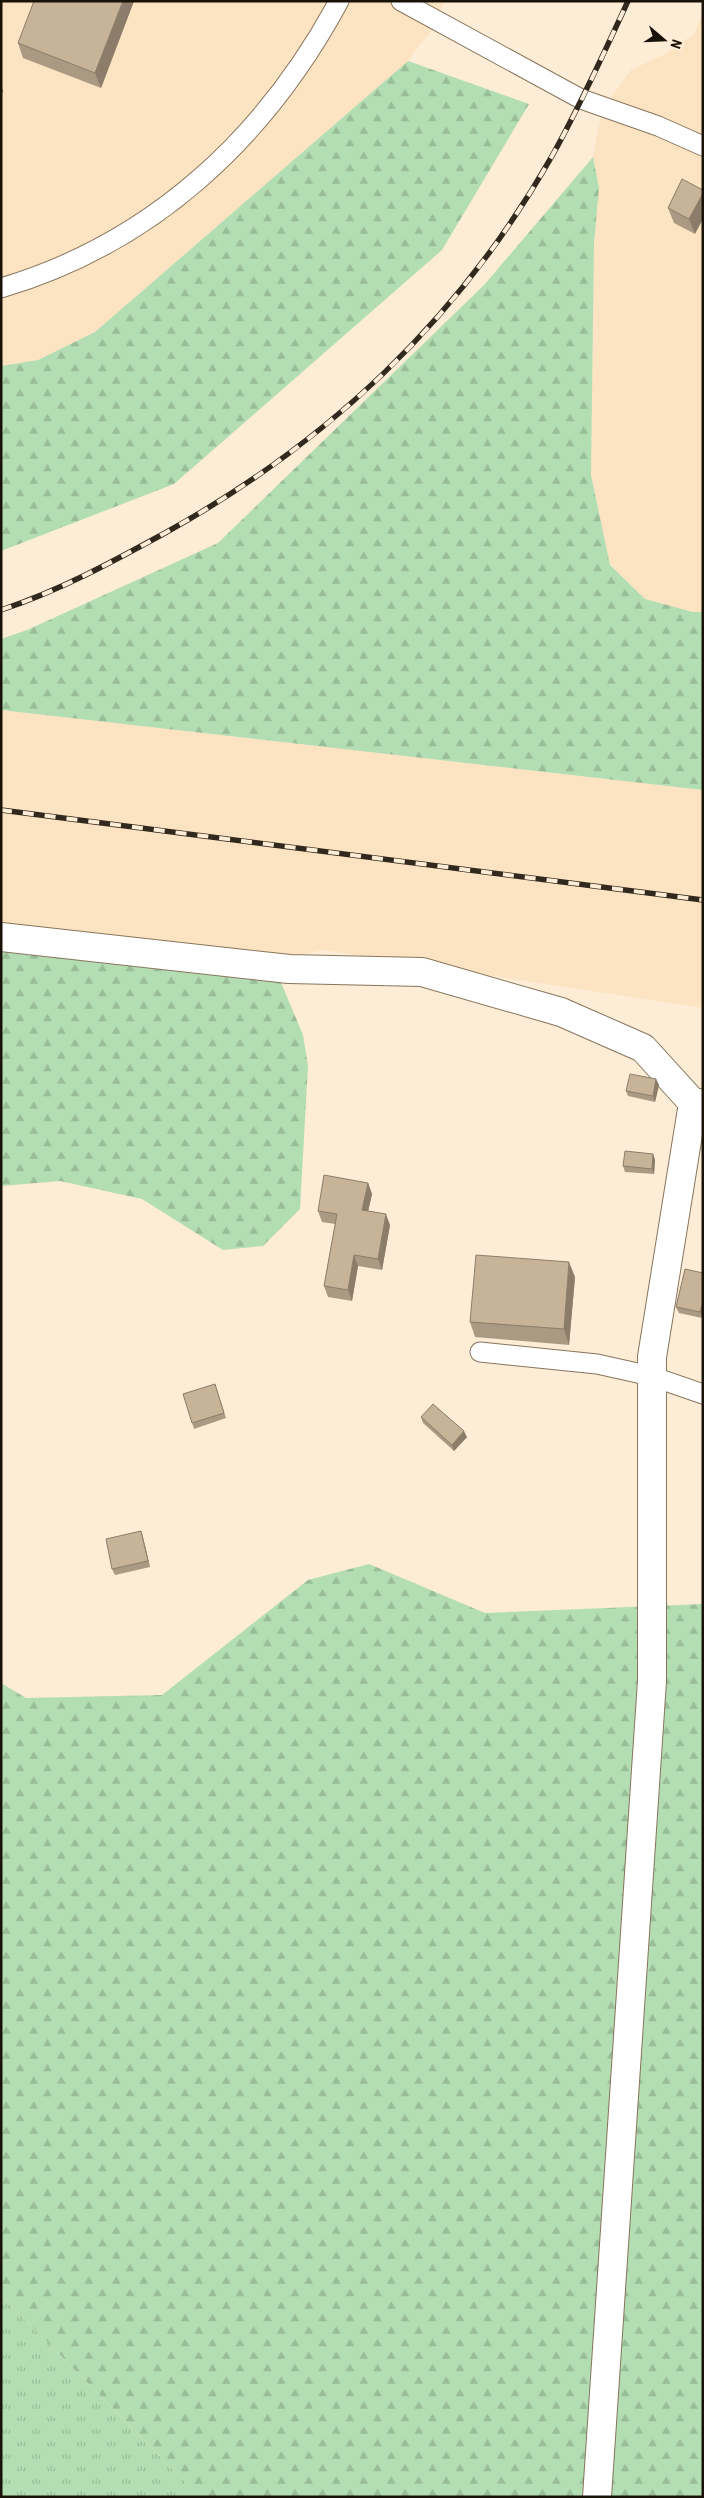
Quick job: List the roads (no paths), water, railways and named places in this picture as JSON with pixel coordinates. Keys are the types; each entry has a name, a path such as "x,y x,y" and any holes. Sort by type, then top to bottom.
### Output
{"street":[{"path":"1,937 289,968 422,972 561,1012 643,1048 698,1103 652,1357 652,1681 597,2497"}],"lane":[{"path":"1,288 62,266 106,244 148,218 189,188 226,156 260,120 291,81 319,39 339,1"},
{"path":"401,1 581,99 658,126 703,146"},
{"path":"480,1352 597,1364 651,1376 703,1394"}],"railway":[{"path":"1,610 44,594 105,565 165,533 225,497 282,459 335,417 385,372 432,323 475,271 515,216 562,137 592,79 628,1"},
{"path":"1,810 703,900"}]}
